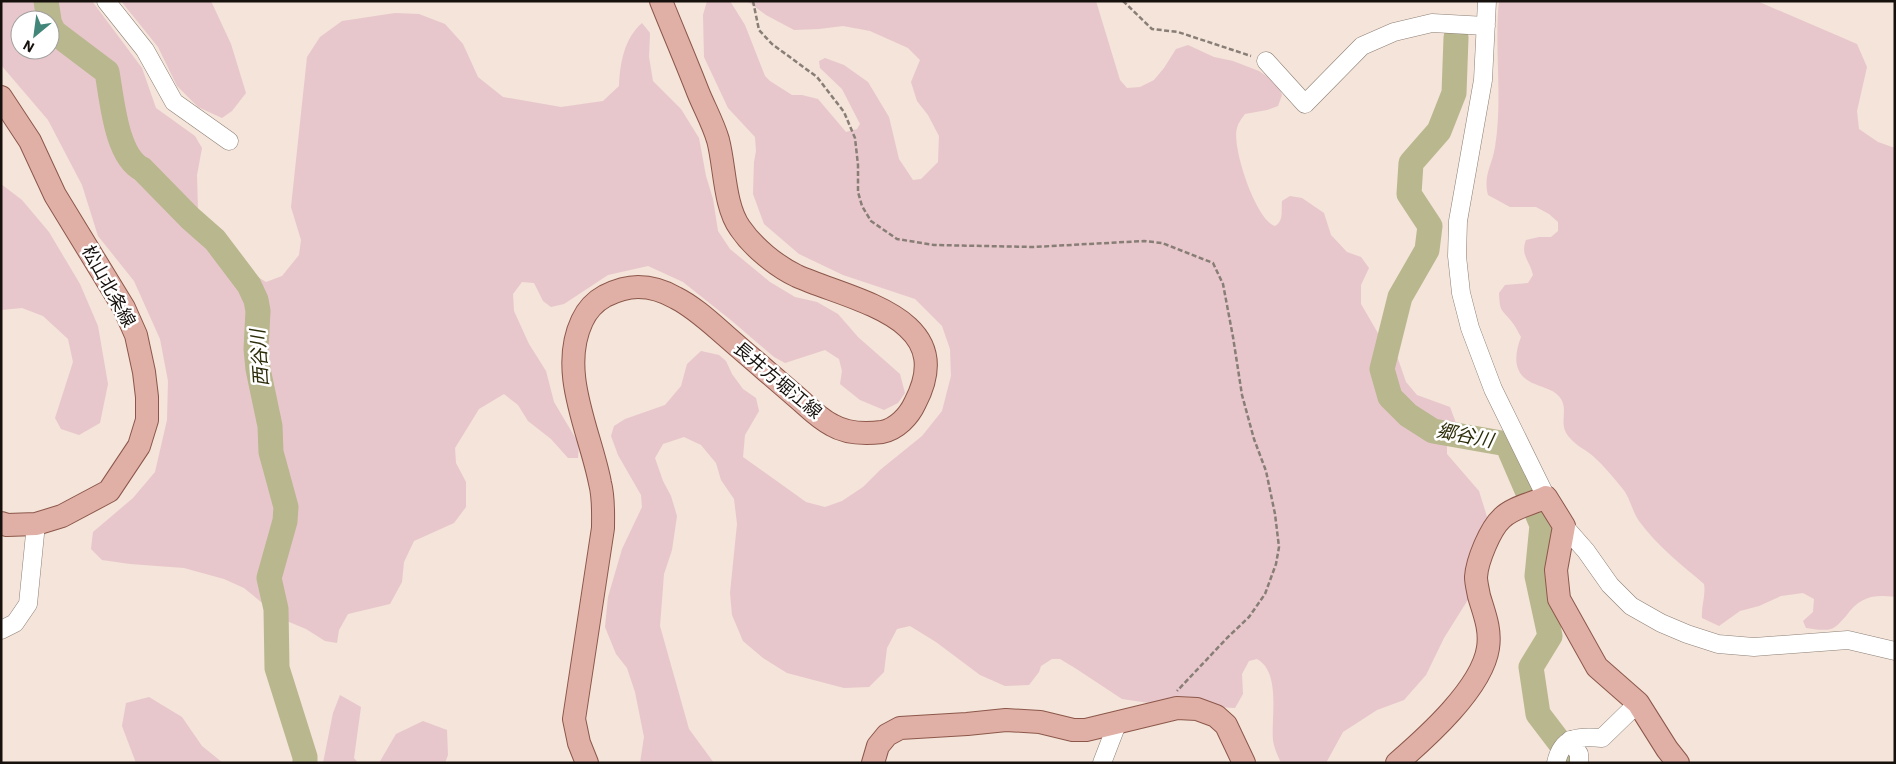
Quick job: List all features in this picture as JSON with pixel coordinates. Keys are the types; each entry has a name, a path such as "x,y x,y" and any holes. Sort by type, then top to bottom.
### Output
{"main road":[{"name":"長井方堀江線","path":"587,763 579,743 574,719 604,504 600,482 577,398 573,358 576,335 587,311 599,299 617,290 634,287 653,288 677,298 706,319 810,409 832,426 851,433 869,434 887,431 900,424 915,404 921,392 926,374 924,349 913,330 892,315 866,302 794,275 751,242 738,225 730,203 717,139 661,1"},
{"name":"松山北条線","path":"1,96 30,141 55,195 124,308 136,335 147,397 147,420 139,446 109,491 62,516 36,524 1,524"},
{"path":"1397,763 1421,742 1471,688 1481,670 1488,648 1488,630 1476,579 1477,566 1490,536 1501,519 1512,511 1543,498 1564,526 1556,570 1559,599 1597,667 1638,703 1678,763"},
{"path":"873,763 878,746 887,734 900,728 1006,720 1040,722 1073,730 1086,730 1177,708 1197,709 1216,716 1226,724 1244,763"}],"street":[{"path":"106,1 144,50 174,102 229,141"},
{"path":"1488,1 1483,80 1458,221 1457,256 1461,293 1470,328 1493,389 1543,498"},
{"path":"1266,61 1305,104 1362,46 1394,32 1432,23 1486,26"},
{"path":"1,630 15,623 28,604 36,524"},
{"path":"1564,526 1586,551 1610,585 1631,606 1688,634 1718,644 1754,647 1848,640 1895,651"},
{"path":"1556,763 1558,754 1566,743 1574,737 1602,738 1638,703"},
{"path":"1102,763 1117,724"},
{"path":"1570,740 1578,754 1579,763"}],"path":[{"path":"753,1 759,30 772,44 817,77 844,112 855,138 858,192 862,206 871,221 897,239 934,245 1004,246 1153,242 1162,243 1213,263 1223,284 1234,337 1242,395 1254,439 1266,471 1275,514 1279,547 1276,564 1265,594 1249,617 1175,693"},
{"path":"1123,1 1152,29 1178,32 1266,61"}],"shaded area":[{"path":"1,1 92,1 142,68 156,108 195,136 202,148 197,175 198,211 242,267 266,282 282,276 299,255 301,240 291,207 307,57 320,37 342,21 395,13 419,14 445,24 463,44 478,77 503,97 561,107 603,101 619,86 624,52 631,36 642,23 650,33 649,57 653,81 681,109 699,138 706,176 713,199 718,231 730,249 770,282 795,297 817,302 838,314 858,337 900,374 905,393 898,403 884,410 860,400 840,384 842,371 839,359 825,350 785,363 774,357 683,282 648,266 608,275 564,304 551,307 543,301 534,283 522,282 513,294 514,311 529,344 546,371 554,402 579,444 578,458 568,458 551,439 528,421 518,405 504,394 479,409 455,448 456,463 466,482 466,507 454,523 414,541 404,562 402,582 390,604 348,614 339,630 337,643 325,641 306,629 282,619 244,588 224,579 184,568 102,560 91,549 93,532 133,498 155,472 167,420 168,381 160,339 134,281 98,236 82,185 48,120 1,65"},
{"path":"121,1 211,1 231,44 246,93 232,111 222,118 198,107 177,86 158,47"},
{"path":"707,1 730,1 745,25 765,76 792,95 802,95 818,99 846,132 857,129 860,124 842,89 820,68 819,61 825,58 844,65 868,82 889,117 899,159 913,180 921,179 938,162 939,136 928,115 917,101 911,82 920,60 908,48 870,31 843,26 794,30 766,15 747,1 1096,1 1120,80 1127,88 1140,87 1154,80 1176,49 1188,45 1214,57 1233,61 1259,71 1278,84 1282,95 1278,106 1245,114 1237,128 1236,137 1241,166 1253,198 1260,211 1275,226 1281,219 1282,201 1290,196 1302,198 1324,213 1331,235 1347,252 1361,257 1369,268 1361,285 1361,304 1379,335 1396,353 1406,382 1417,395 1450,407 1456,423 1447,445 1447,454 1479,491 1488,520 1469,598 1444,638 1426,675 1404,700 1377,710 1343,732 1326,763 1281,763 1273,740 1272,684 1264,665 1257,659 1249,661 1242,674 1243,694 1235,708 1156,704 1122,699 1060,659 1052,659 1041,666 1039,672 1029,685 1005,686 980,675 936,642 910,626 897,629 887,648 884,672 869,687 844,688 787,673 763,658 743,641 732,615 730,593 737,524 734,499 721,480 716,463 701,445 684,437 663,444 655,458 677,516 672,550 664,574 660,626 689,729 714,763 640,763 644,737 635,692 627,668 616,654 605,627 608,597 622,549 642,507 641,495 618,455 611,436 614,426 625,419 665,405 681,386 687,364 701,351 719,355 726,361 732,374 743,389 756,398 759,411 745,435 743,457 806,502 825,507 842,501 863,487 880,470 922,436 942,411 951,376 950,349 942,326 915,299 843,275 799,254 764,224 753,194 755,137 728,108 704,57 703,15"},
{"path":"1499,1 1757,1 1857,44 1867,67 1857,111 1859,129 1878,142 1895,148 1895,597 1880,596 1867,598 1856,605 1837,626 1828,630 1806,628 1803,621 1813,612 1814,599 1803,593 1781,596 1759,606 1740,611 1719,626 1702,618 1704,584 1654,539 1639,521 1625,492 1594,457 1575,443 1566,433 1564,428 1564,409 1559,396 1553,391 1535,384 1522,376 1516,358 1521,337 1502,310 1499,293 1505,285 1528,283 1533,275 1524,250 1526,240 1551,237 1558,231 1558,222 1549,214 1536,207 1510,207 1488,195 1487,176 1494,154 1497,129"},
{"path":"1,184 22,200 49,232 80,284 98,326 108,384 100,423 79,435 61,429 55,418 73,362 68,339 43,316 22,308 1,310"},
{"path":"340,695 361,707 354,758 358,763 323,763 333,713"},
{"path":"149,697 182,717 202,746 223,763 136,763 122,726 126,703"},
{"path":"423,721 447,730 448,755 445,763 379,763 396,734"}],"waterway":[{"name":"西谷川","path":"46,1 47,10"},
{"name":"西谷川","path":"60,37 107,72 113,111 126,152 133,162 215,240 249,285 256,300 258,311 256,349 258,369 270,426 271,452 286,507 285,521 269,578 276,609 277,668 305,757 305,763"},
{"name":"郷谷川","path":"1456,38 1454,93 1439,131 1411,163 1409,194 1430,226 1427,250 1400,297 1382,369 1390,397 1408,415 1433,431 1507,444 1542,525 1537,576 1550,636 1531,667 1538,714 1570,756 1567,763"}]}
